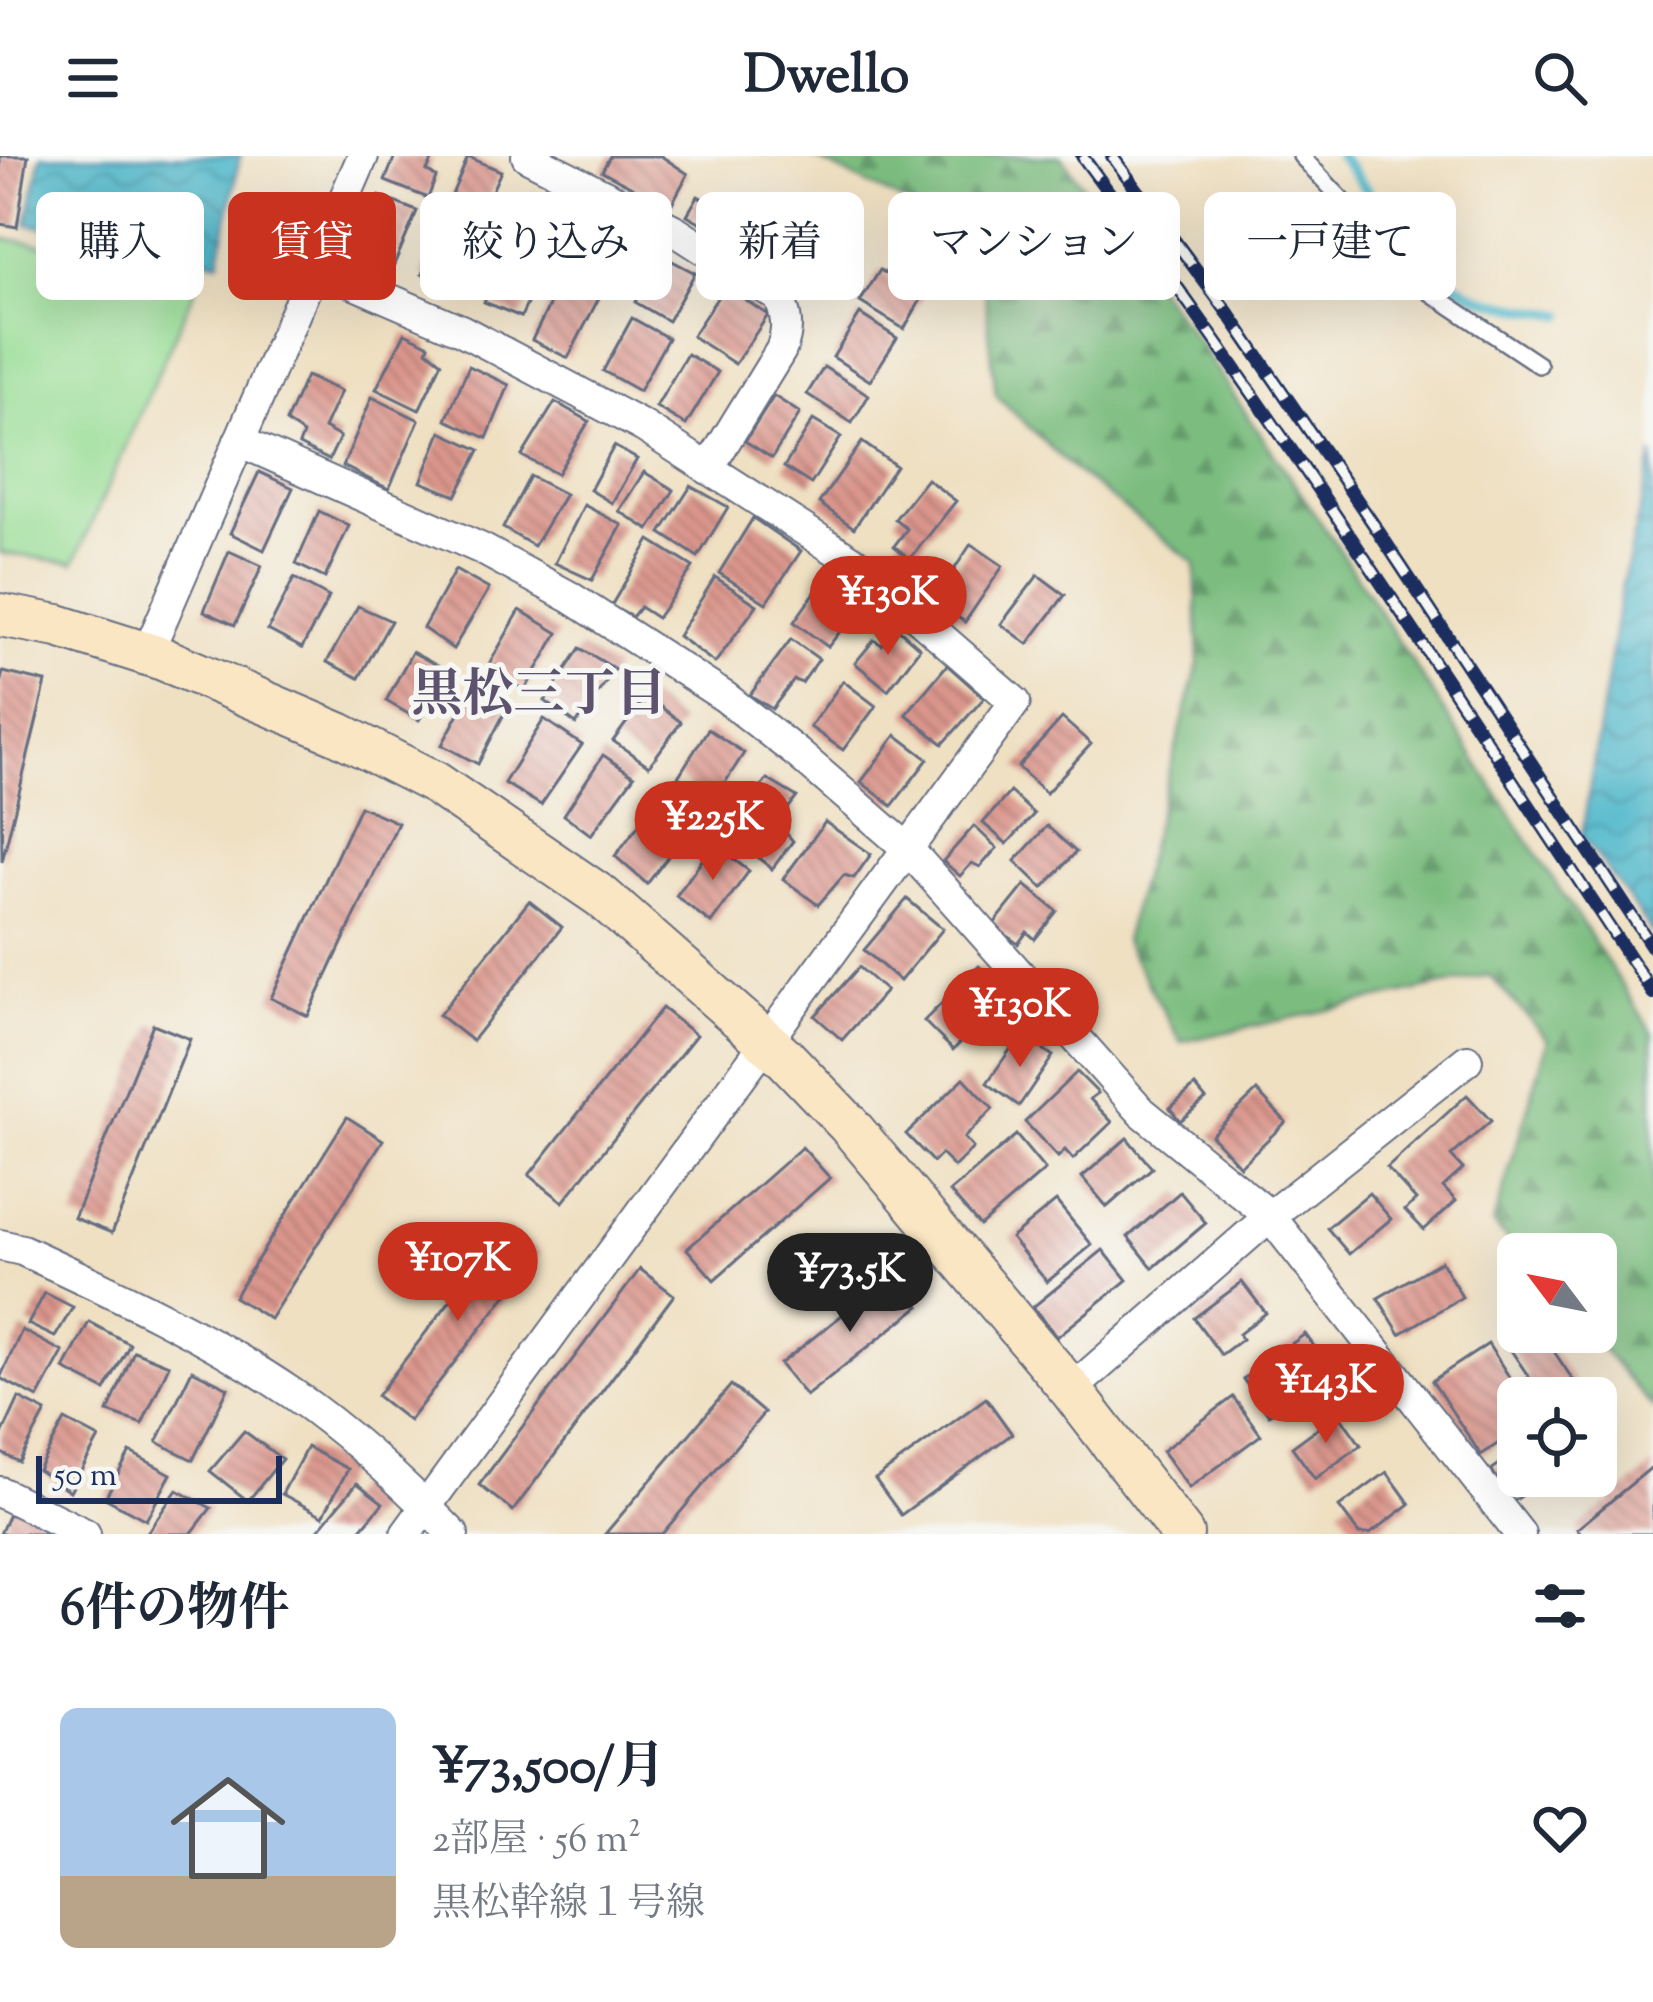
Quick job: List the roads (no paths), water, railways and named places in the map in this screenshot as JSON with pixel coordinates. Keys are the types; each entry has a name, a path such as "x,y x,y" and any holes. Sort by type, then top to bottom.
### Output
{"street":[{"path":"347,192 363,156"},
{"path":"527,156 676,231 779,297 787,316 781,350 708,469"},
{"path":"147,654 301,300"},
{"path":"391,300 461,330 644,427 856,563 1015,702 406,1534"},
{"path":"239,442 482,549 570,597 724,697 797,753 908,848 1142,1112 1270,1216 1520,1534"},
{"path":"0,615 58,626 147,654 254,695 435,783 602,897 766,1040 903,1186 1182,1534"},
{"path":"1071,1390 1270,1216 1467,1060"},
{"path":"0,1244 153,1310 293,1394 453,1534"},
{"path":"0,1492 85,1534"}],"lane":[{"path":"1301,156 1428,291 1539,365"}],"water":[{"path":"41,156 240,156 233,192 228,192 219,262 204,259 204,192 36,192 36,226 27,224"},
{"path":"1653,454 1653,934 1582,835 1621,589"}],"waterway":[{"path":"1339,156 1418,250 1454,282 1493,301 1563,315"}],"railway":[{"path":"1082,156 1302,466 1653,993"},
{"path":"1112,156 1231,317 1376,528 1653,948"}],"district":[{"name":"黒松三丁目","path":"539,697"}]}
